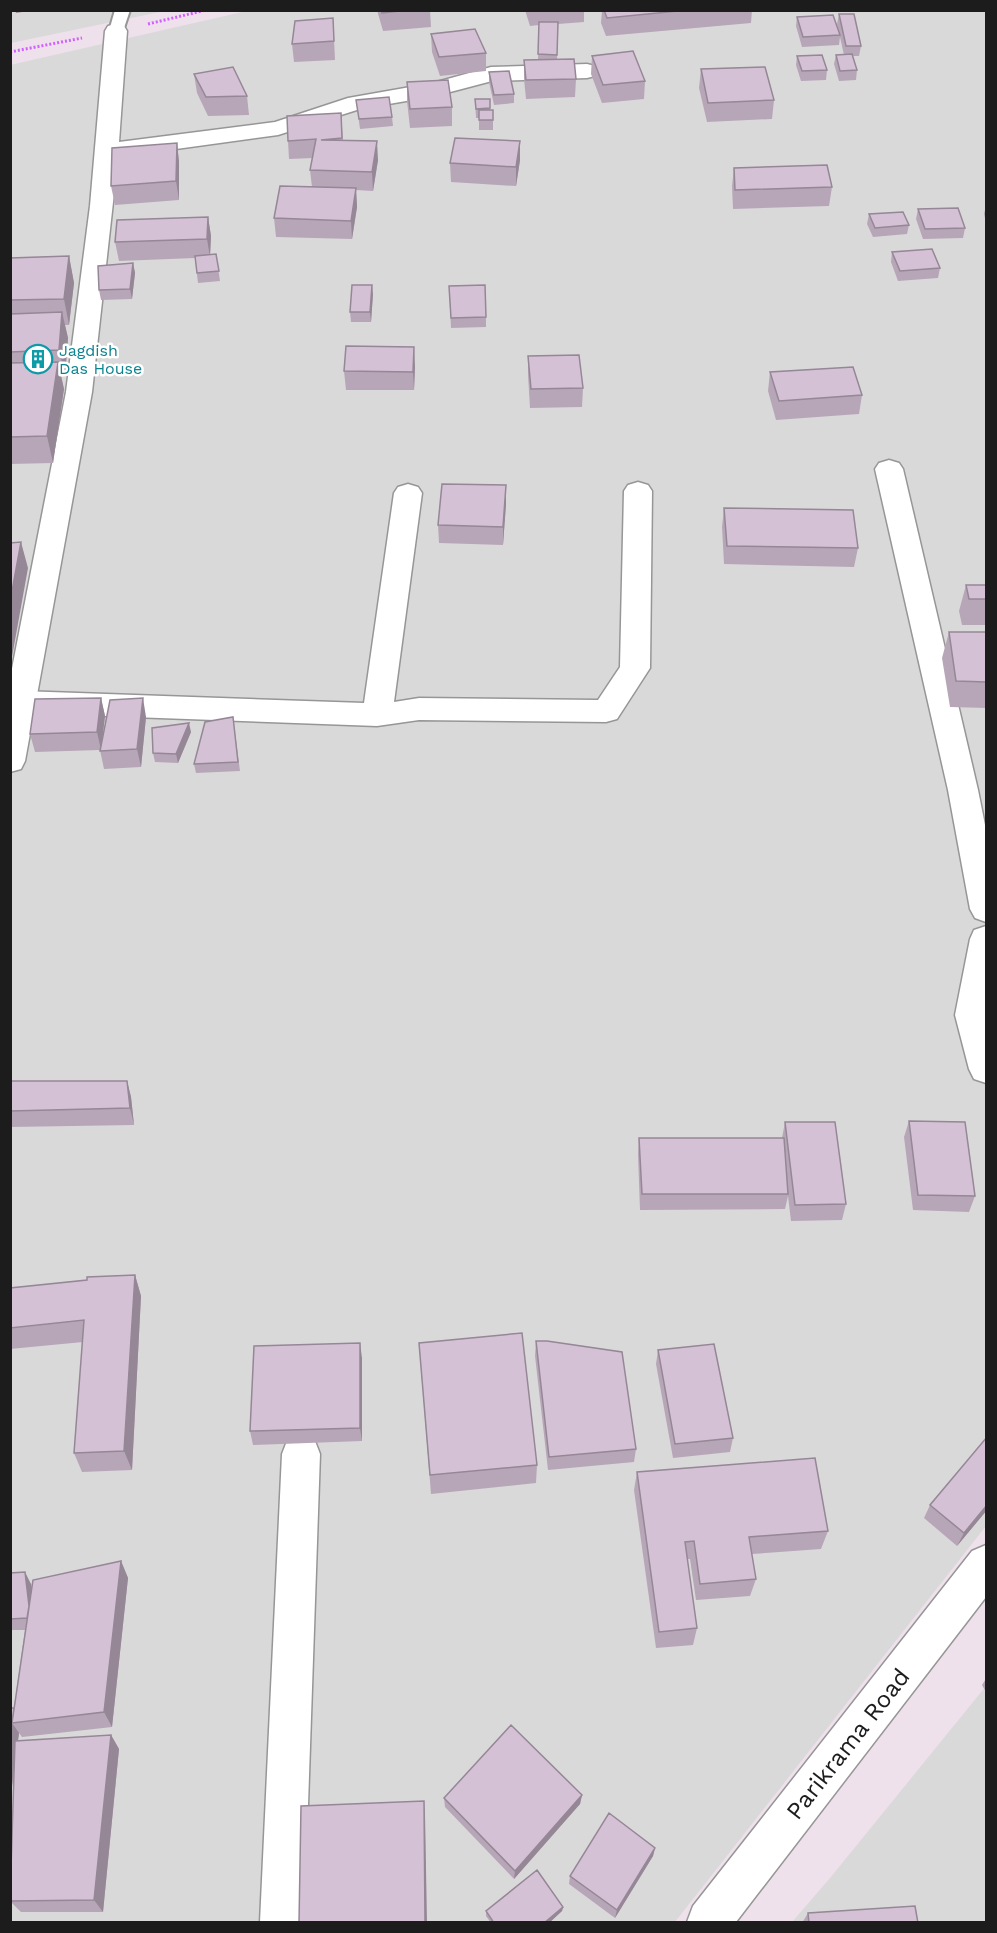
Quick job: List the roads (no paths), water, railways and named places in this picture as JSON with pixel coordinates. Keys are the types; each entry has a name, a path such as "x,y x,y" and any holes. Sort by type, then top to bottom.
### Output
{"street":[{"path":"10,761 79,392 107,151 119,21"},
{"path":"107,151 278,128 356,103 435,89 491,74 587,71"},
{"path":"889,469 963,790 987,909"},
{"path":"21,702 377,715 419,709 606,711 635,668 638,491"},
{"path":"377,715 408,493"},
{"path":"987,939 972,1015 987,1069"},
{"path":"282,1923 301,1454"},
{"name":"Parikrama Road","path":"709,1923 987,1565"}],"place":[{"name":"Jagdish Das House","path":"38,359"}]}
